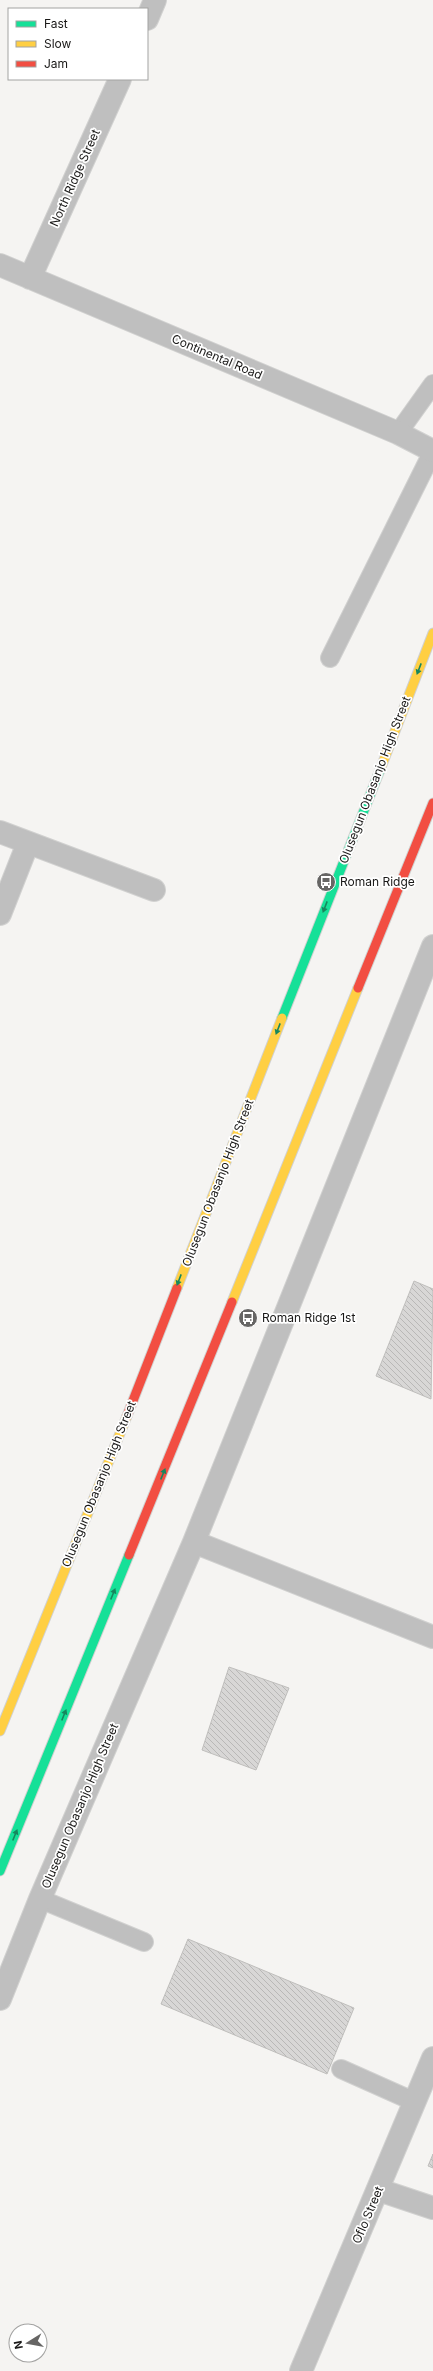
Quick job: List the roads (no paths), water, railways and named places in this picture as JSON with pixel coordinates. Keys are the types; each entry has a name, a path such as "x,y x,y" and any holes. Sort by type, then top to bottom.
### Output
{"main road":[{"name":"Olusegun Obasanjo High Street","path":"0,1731 110,1458 433,633"},
{"path":"0,1871 164,1471 433,803"}],"street":[{"path":"148,17 155,0"},
{"name":"North Ridge Street","path":"30,278 120,80"},
{"name":"Continental Road","path":"0,265 398,432 433,451"},
{"path":"0,832 154,890"},
{"path":"0,914 28,842"},
{"name":"Olusegun Obasanjo High Street","path":"0,1999 40,1899 194,1542 433,946"},
{"path":"194,1542 433,1637"},
{"name":"Oflo Street","path":"301,2371 379,2190 433,2058"},
{"path":"379,2190 433,2208"}],"lane":[{"path":"398,432 433,384"},
{"path":"330,658 433,451"},
{"path":"40,1899 144,1942"},
{"path":"341,2069 415,2102"}],"place":[{"name":"Roman Ridge","path":"326,882"},
{"name":"Roman Ridge 1st","path":"248,1318"}]}
